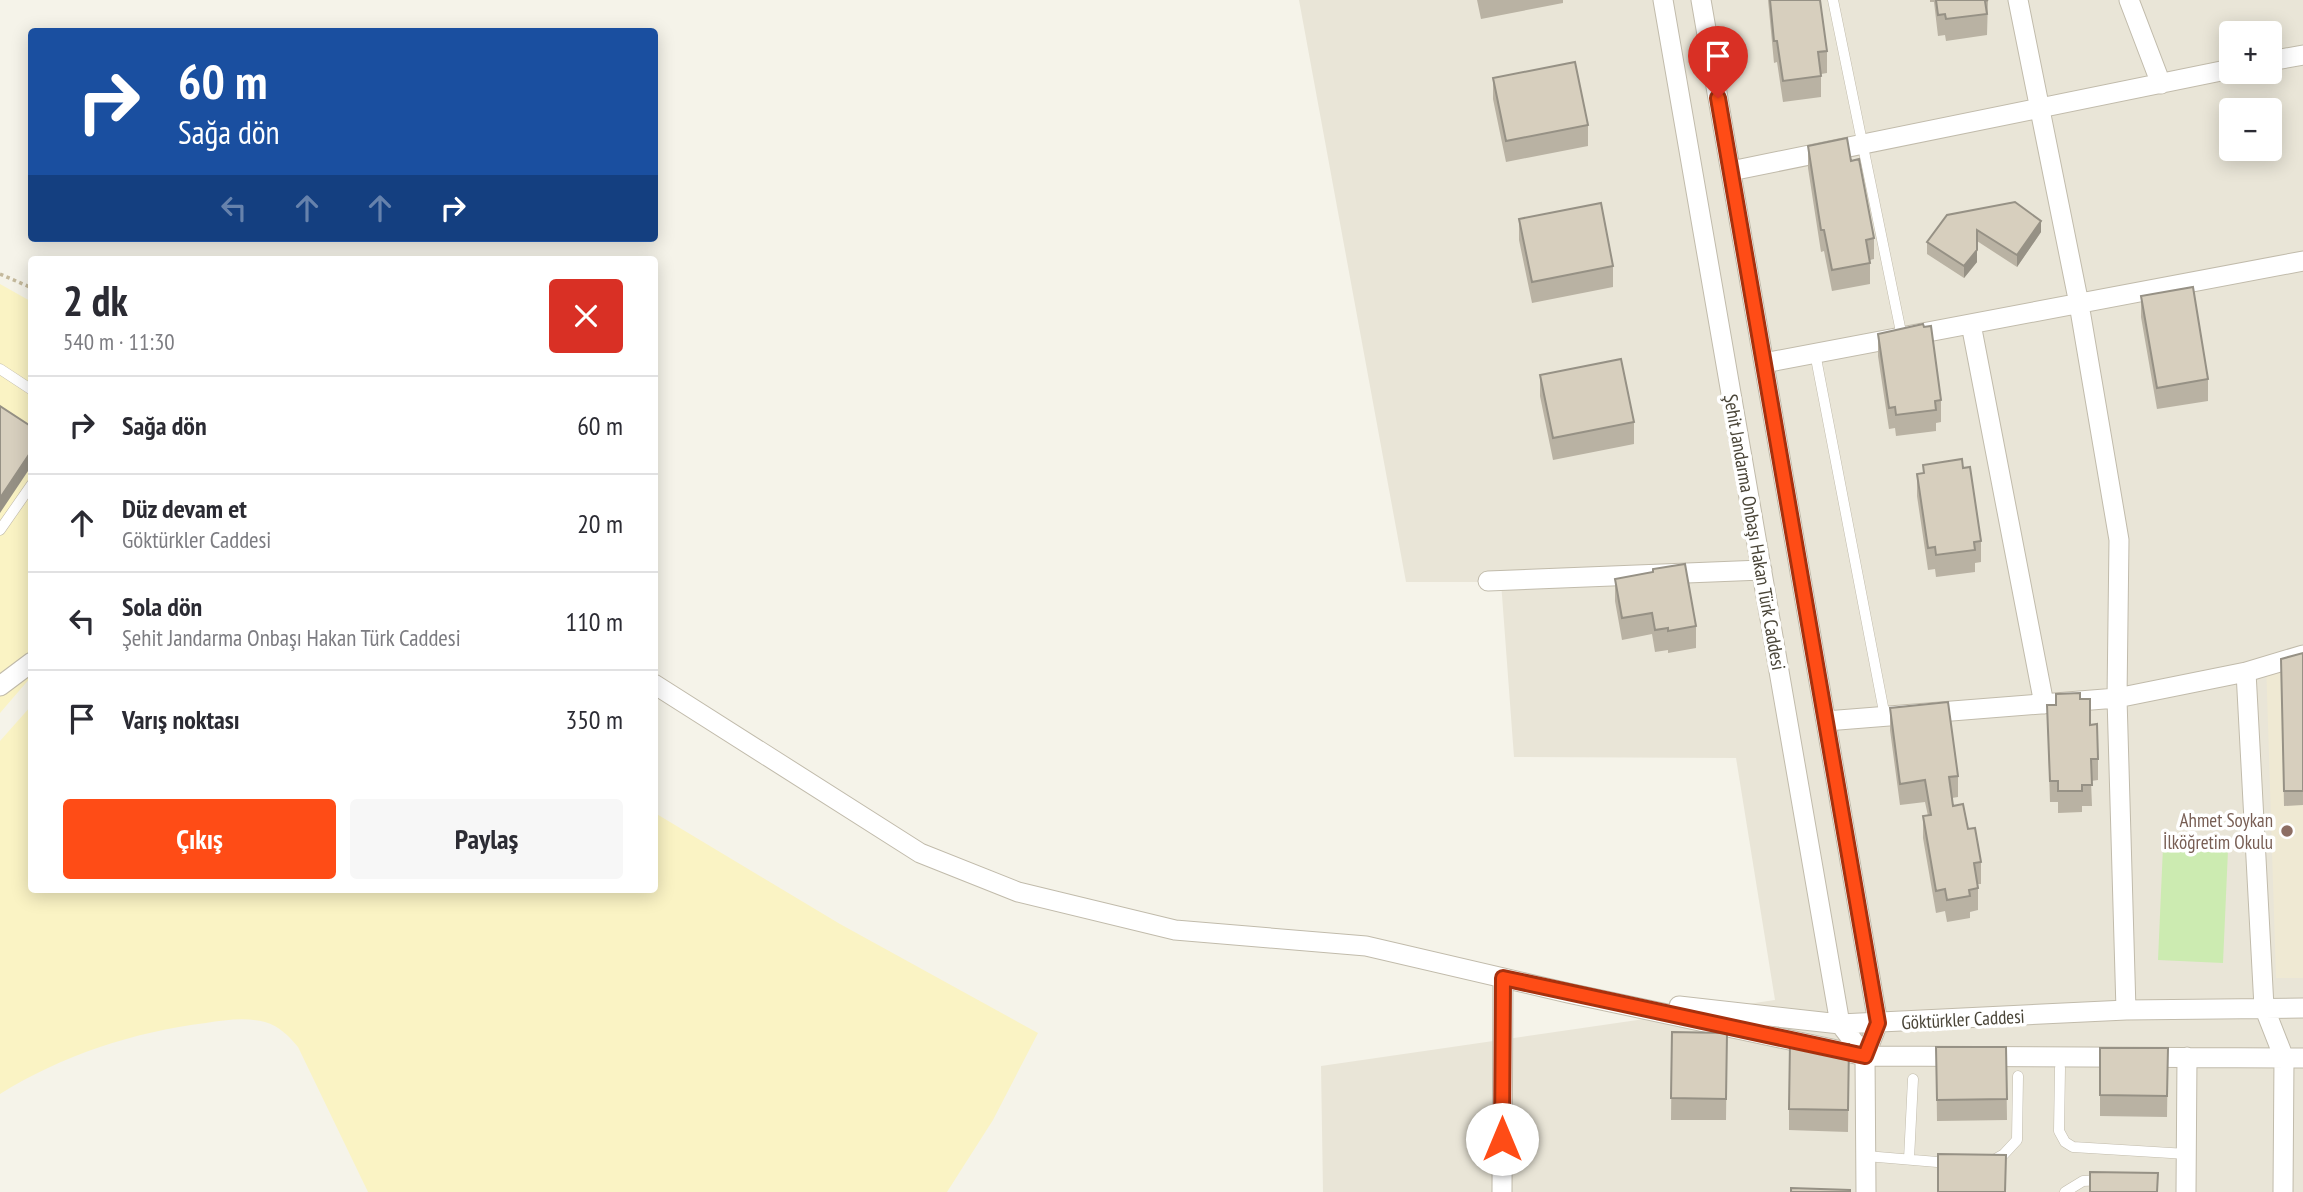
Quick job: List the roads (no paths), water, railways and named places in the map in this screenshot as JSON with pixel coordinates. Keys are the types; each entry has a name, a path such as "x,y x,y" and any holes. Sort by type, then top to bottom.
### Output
{"street":[{"name":"Şehit Jandarma Onbaşı Hakan Türk Caddesi","path":"1664,0 1840,1024 1865,1056"},
{"name":"Şehit Jandarma Onbaşı Hakan Türk Caddesi","path":"1701,0 1878,1023"},
{"path":"2018,0 2079,304 2119,540 2117,698 2126,1010"},
{"path":"2129,0 2161,83"},
{"path":"2282,58 2303,54"},
{"path":"1731,172 2219,71"},
{"path":"1763,363 2303,261"},
{"path":"1971,324 2044,704"},
{"path":"1488,581 1762,570"},
{"path":"1826,721 2117,698 2246,672 2303,654"},
{"path":"0,686 28,665"},
{"path":"2246,672 2264,1007 2293,1058 2283,1192"},
{"path":"658,687 920,853 1018,892 1175,930 1366,946 1568,993"},
{"path":"1502,1192 1503,978"},
{"name":"Göktürkler Caddesi","path":"1568,993 1840,1024 2126,1010 2303,1008"},
{"name":"Göktürkler Caddesi","path":"1568,993 1865,1056 2293,1058"},
{"path":"1866,1192 1865,1056 1878,1023"},
{"path":"2186,1192 2187,1057"}],"lane":[{"path":"1833,0 1902,337"},
{"path":"1815,353 1885,716"},
{"path":"0,369 28,387"},
{"path":"0,530 28,490"},
{"path":"2060,1068 2059,1131 2068,1145 2186,1154"},
{"path":"1978,1164 1996,1159 2017,1140 2018,1076"},
{"path":"1909,1159 1913,1079"},
{"path":"1866,1156 1956,1163"},
{"path":"2065,1192 2083,1181 2108,1180"}],"place":[{"name":"Ahmet Soykan İlköğretim Okulu","path":"2287,831"}]}
